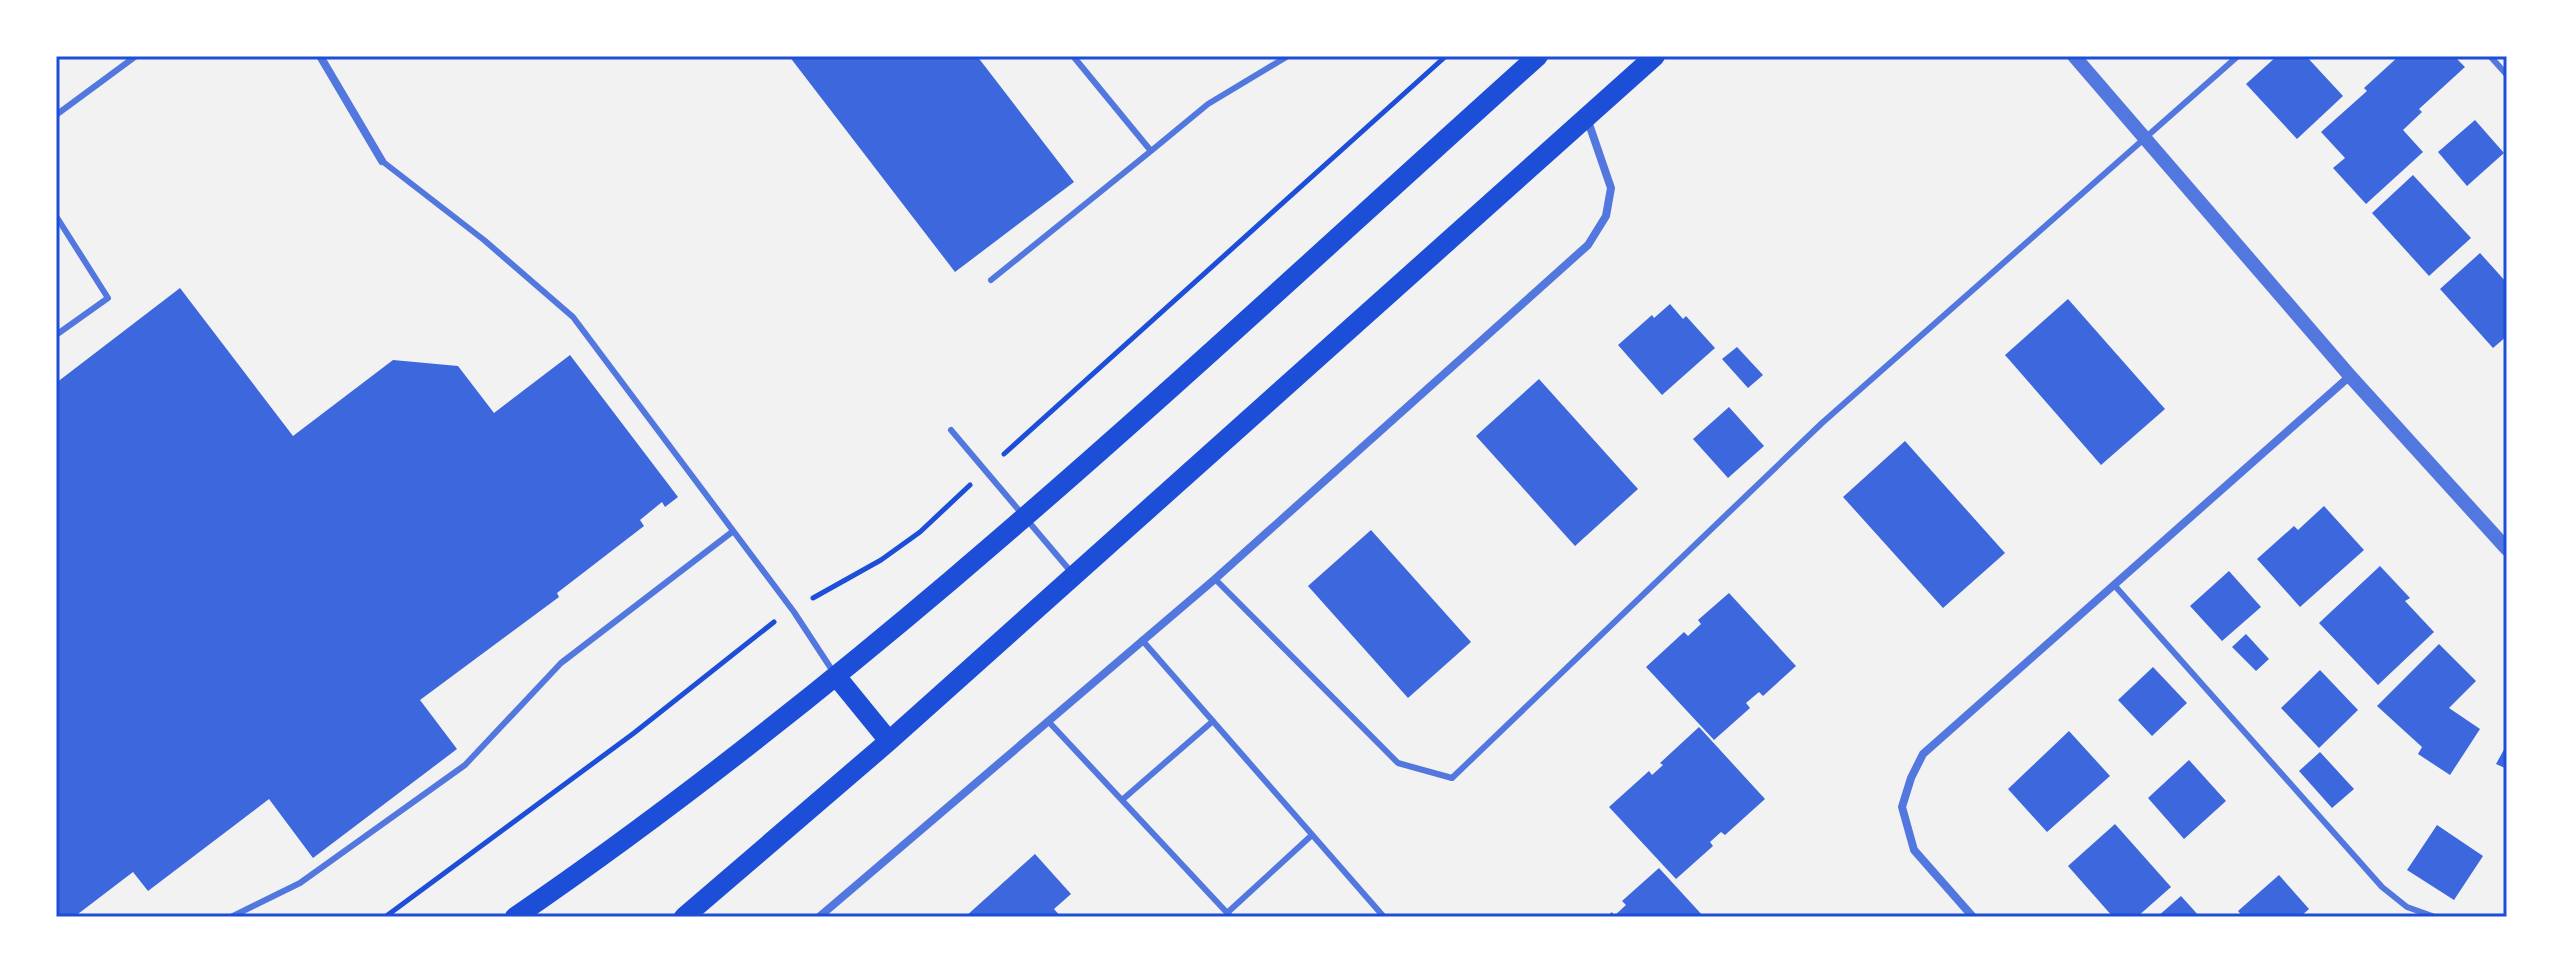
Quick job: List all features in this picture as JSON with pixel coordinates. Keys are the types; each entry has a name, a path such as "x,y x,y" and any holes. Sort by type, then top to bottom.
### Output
{"main road":[{"path":"515,917 686,793 836,676 1027,517 1538,56"},
{"path":"684,917 889,741 1655,56"},
{"path":"836,676 889,741"}],"street":[{"path":"320,56 382,161"},
{"path":"2074,56 2350,376 2507,549"},
{"path":"819,917 1215,579 1588,245 1606,216 1611,188 1586,117"},
{"path":"1973,917 1914,850 1902,807 1923,754 2350,376"}],"lane":[{"path":"56,115 136,56"},
{"path":"1073,56 1151,151"},
{"path":"991,280 1208,104 1288,56"},
{"path":"1215,579 1398,763 1452,778 1822,423 2238,56"},
{"path":"2490,56 2507,75"},
{"path":"382,161 484,240 573,317 794,612 836,676"},
{"path":"56,216 108,298 56,335"},
{"path":"951,430 1074,576"},
{"path":"231,917 300,883 465,765 561,663 732,532"},
{"path":"2115,586 2382,887 2407,907 2435,917"},
{"path":"1142,640 1384,917"},
{"path":"1048,721 1229,915 1312,835"},
{"path":"1122,800 1213,721"}],"path":[{"path":"1021,438 1446,56"},
{"path":"814,597 881,560 920,532 951,502"},
{"path":"385,917 634,733 769,624"}],"building":[{"path":"789,56 977,56 1074,182 955,272"},
{"path":"2277,56 2306,56 2343,96 2297,139 2246,84"},
{"path":"2399,56 2454,56 2465,67 2419,109 2422,112 2403,130 2423,152 2366,204 2333,168 2345,158 2321,132 2367,91 2364,88"},
{"path":"2475,120 2504,153 2467,186 2438,152"},
{"path":"2413,175 2471,238 2429,276 2372,213"},
{"path":"2480,253 2507,283 2507,336 2493,348 2440,289"},
{"path":"180,288 293,436 393,360 458,366 494,413 570,355 678,497 665,507 662,502 640,520 644,526 557,593 559,597 420,700 457,749 313,858 269,799 148,891 133,872 74,917 56,917 56,383"},
{"path":"2068,299 2165,409 2101,465 2005,355"},
{"path":"1670,304 1683,319 1686,316 1715,348 1662,395 1618,345 1652,315 1654,318"},
{"path":"1737,347 1763,375 1748,388 1722,359"},
{"path":"1539,379 1638,489 1575,546 1476,436"},
{"path":"1729,407 1764,446 1728,478 1693,439"},
{"path":"1905,441 2005,553 1943,608 1843,497"},
{"path":"2324,506 2364,550 2300,607 2257,559 2294,526 2298,530"},
{"path":"1371,530 1471,642 1408,698 1308,586"},
{"path":"2380,566 2410,598 2405,601 2434,632 2378,685 2319,623"},
{"path":"2229,571 2261,607 2222,641 2190,606"},
{"path":"1729,593 1796,666 1763,696 1759,692 1746,703 1750,708 1714,740 1646,667 1684,632 1688,636 1701,624 1698,620"},
{"path":"2246,634 2269,659 2256,671 2232,647"},
{"path":"2439,644 2476,681 2449,708 2480,729 2450,775 2418,754 2422,747 2377,706"},
{"path":"2153,667 2187,703 2152,736 2118,700"},
{"path":"2320,670 2358,710 2319,748 2281,708"},
{"path":"1699,727 1765,799 1725,835 1721,832 1710,842 1713,846 1676,879 1609,807 1649,771 1652,775 1663,765 1660,763"},
{"path":"2069,731 2110,776 2047,832 2008,789"},
{"path":"2507,744 2507,769 2496,764"},
{"path":"2320,752 2354,789 2332,808 2299,771"},
{"path":"2189,760 2226,801 2184,839 2148,798"},
{"path":"2115,824 2171,887 2137,917 2113,917 2068,866"},
{"path":"2437,825 2483,856 2454,900 2407,870"},
{"path":"1035,854 1071,894 1054,909 1061,917 965,917"},
{"path":"1659,868 1704,917 1606,917 1612,912 1614,916 1626,905 1622,901"},
{"path":"2279,875 2309,909 2300,917 2243,917 2238,911"},
{"path":"2181,896 2200,917 2157,917"}]}
